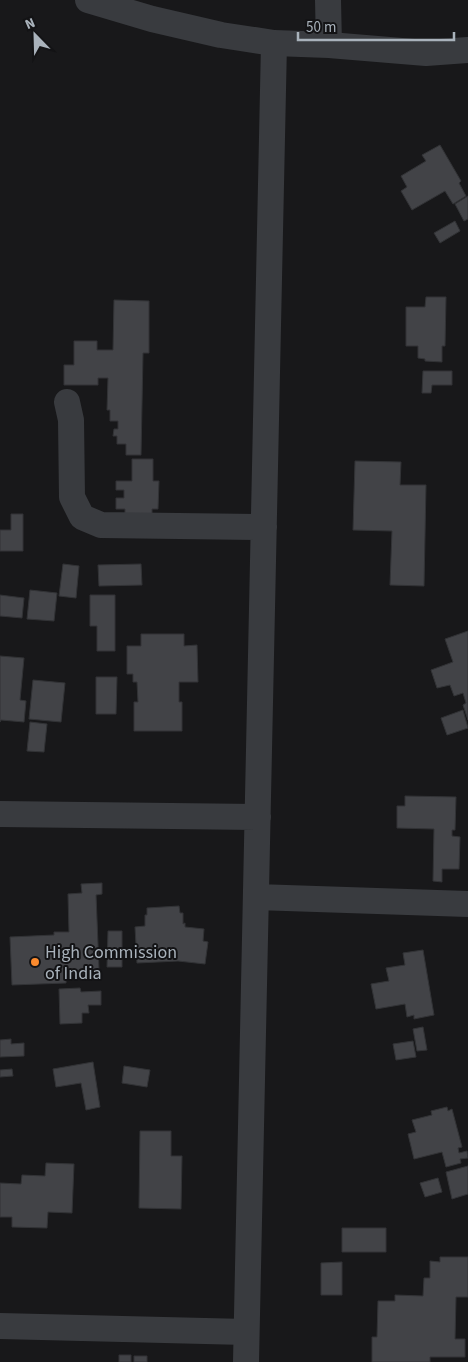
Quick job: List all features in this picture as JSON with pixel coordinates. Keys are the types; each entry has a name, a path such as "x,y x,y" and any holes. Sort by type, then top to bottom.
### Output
{"street":[{"path":"88,0 152,20 222,35 274,43 329,45 426,53 468,50"},
{"path":"328,0 329,45"},
{"path":"246,1362 274,43"},
{"path":"67,402 71,420 72,497 82,517 101,525 264,527"},
{"path":"0,814 258,817"},
{"path":"256,897 468,904"},
{"path":"0,1326 246,1332"}],"building":[{"path":"440,145 461,181 459,183 466,196 453,204 445,191 412,210 401,191 407,187 401,176 426,161 422,155"},
{"path":"468,196 468,219 464,221 455,204"},
{"path":"455,221 460,231 440,243 434,233"},
{"path":"426,297 446,297 445,346 442,346 442,362 425,361 425,359 418,358 418,346 406,346 406,307 425,307"},
{"path":"114,300 149,301 149,353 143,353 141,455 126,455 126,444 117,444 117,436 113,436 114,429 118,429 118,421 110,421 110,410 107,410 108,378 98,378 98,385 64,385 64,365 74,365 74,341 97,341 97,350 113,350"},
{"path":"423,371 452,371 452,385 432,385 431,393 422,393"},
{"path":"132,459 153,459 153,481 159,481 158,509 152,509 152,517 125,517 125,509 116,509 116,498 124,498 124,490 116,490 116,481 132,481"},
{"path":"355,461 401,462 400,485 426,485 424,586 390,585 392,531 353,530"},
{"path":"11,514 23,514 23,551 0,551 0,530 11,530"},
{"path":"63,564 79,566 76,598 59,596"},
{"path":"141,564 142,585 99,586 98,565"},
{"path":"30,590 57,593 54,621 27,619"},
{"path":"0,595 24,598 22,618 0,616"},
{"path":"90,595 115,595 115,651 97,651 97,626 90,626"},
{"path":"468,631 468,720 463,705 466,703 463,693 454,696 450,685 437,688 431,670 453,662 445,639"},
{"path":"141,634 184,634 184,646 197,645 198,682 179,682 179,702 182,702 182,731 134,731 134,702 138,702 137,682 133,682 133,674 127,674 127,646 141,646"},
{"path":"0,656 24,658 20,700 26,701 24,722 1,720 0,722"},
{"path":"96,677 117,677 116,714 96,714"},
{"path":"33,680 65,683 61,722 29,719"},
{"path":"463,710 468,728 447,735 441,718"},
{"path":"30,722 47,724 44,752 27,751"},
{"path":"405,796 456,797 455,830 452,830 452,836 460,837 459,869 442,869 442,882 433,881 434,829 397,828 397,806 405,806"},
{"path":"102,883 102,894 96,895 99,969 86,970 86,974 66,975 66,983 12,985 10,937 54,935 54,932 69,932 68,894 82,893 81,884"},
{"path":"179,906 180,913 183,913 183,924 185,923 185,927 204,929 203,941 208,942 205,964 178,961 137,963 135,927 145,926 147,908"},
{"path":"108,931 122,931 122,967 107,967"},
{"path":"423,950 434,1015 414,1019 414,1015 407,1017 405,1004 376,1009 371,984 389,981 386,968 405,965 403,953"},
{"path":"80,988 81,992 101,991 101,1005 88,1005 89,1013 82,1013 82,1023 60,1024 59,989"},
{"path":"423,1027 427,1050 417,1051 413,1029"},
{"path":"11,1039 11,1044 24,1043 24,1056 0,1057 0,1040"},
{"path":"413,1041 416,1057 396,1060 393,1044"},
{"path":"93,1062 100,1107 86,1110 81,1083 56,1087 53,1069"},
{"path":"124,1066 150,1070 147,1087 122,1083"},
{"path":"12,1069 13,1076 0,1077 0,1070"},
{"path":"447,1107 448,1111 452,1109 462,1147 458,1148 459,1153 467,1151 468,1158 460,1159 461,1163 446,1167 442,1152 414,1159 408,1134 416,1132 412,1120 432,1115 431,1111"},
{"path":"140,1131 171,1131 171,1156 182,1156 181,1209 139,1208"},
{"path":"46,1163 74,1164 72,1213 48,1212 47,1228 12,1227 12,1217 0,1217 0,1183 21,1184 22,1175 45,1176"},
{"path":"468,1166 468,1194 452,1199 446,1172"},
{"path":"438,1178 442,1192 425,1197 420,1183"},
{"path":"342,1228 386,1228 386,1252 342,1252"},
{"path":"440,1257 468,1257 468,1297 456,1297 455,1339 465,1339 465,1357 430,1357 430,1362 372,1362 372,1337 377,1337 378,1301 395,1301 395,1295 423,1296 424,1278 430,1278 430,1261 440,1262"},
{"path":"342,1262 342,1295 321,1295 321,1263"},
{"path":"119,1355 131,1355 131,1362 119,1362"},
{"path":"134,1356 147,1356 147,1362 134,1362"}],"place":[{"name":"High Commission of India","path":"35,962"}]}
